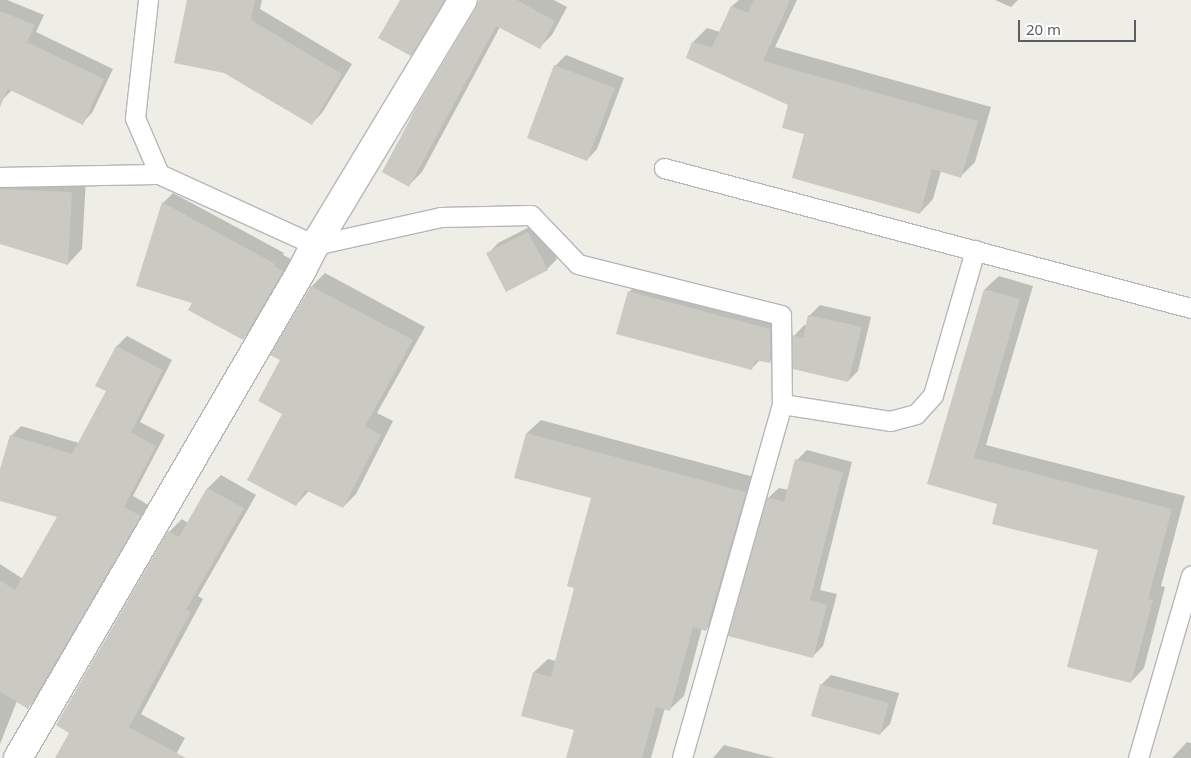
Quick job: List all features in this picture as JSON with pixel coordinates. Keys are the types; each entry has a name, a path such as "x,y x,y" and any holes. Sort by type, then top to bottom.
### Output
{"street":[{"path":"18,758 315,245 462,0"}],"lane":[{"path":"148,0 135,118 159,174"},
{"path":"664,168 1191,308"},
{"path":"0,177 159,174 315,245 441,218 531,215 578,264 781,315 782,404 682,758"},
{"path":"782,404 890,422 916,414 933,395 975,250"},
{"path":"1138,758 1191,576"}],"building":[{"path":"187,0 255,0 251,20 342,74 312,125 224,73 174,63"},
{"path":"400,0 445,0 411,56 378,38"},
{"path":"479,0 517,0 555,21 540,49 496,26 409,187 382,172 416,108"},
{"path":"754,0 790,0 763,61 978,121 961,178 932,169 920,214 792,178 804,134 782,128 788,105 686,58 692,42 712,47 731,6 748,13"},
{"path":"0,11 35,25 27,42 104,79 83,125 8,89 0,107"},
{"path":"554,65 615,88 587,161 527,138"},
{"path":"0,189 72,192 68,265 0,244"},
{"path":"162,202 275,264 274,266 283,271 243,340 188,310 192,303 136,286"},
{"path":"528,232 548,270 506,292 486,253"},
{"path":"311,286 413,340 365,426 381,435 343,508 305,490 296,506 247,480 282,414 258,401 280,360 270,355"},
{"path":"984,289 1020,299 974,458 1172,509 1148,599 1153,600 1131,683 1067,667 1098,550 992,524 997,504 927,484"},
{"path":"628,291 770,329 770,363 755,360 752,370 616,334"},
{"path":"808,315 862,327 848,382 793,369 792,335 803,338"},
{"path":"116,346 163,370 131,432 156,446 124,507 141,516 28,709 0,692 0,580 15,590 57,517 0,501 0,469 10,435 72,454 106,391 95,386"},
{"path":"526,433 746,492 706,631 693,627 670,711 656,707 642,758 566,758 574,730 521,716 533,672 551,677 574,588 567,586 591,498 514,478"},
{"path":"795,459 843,472 810,600 827,605 813,658 728,636 767,497 784,502"},
{"path":"207,488 244,508 186,610 191,612 129,727 186,758 55,758 69,733 56,725 168,531 179,537"},
{"path":"820,684 889,703 880,735 811,716"}]}
